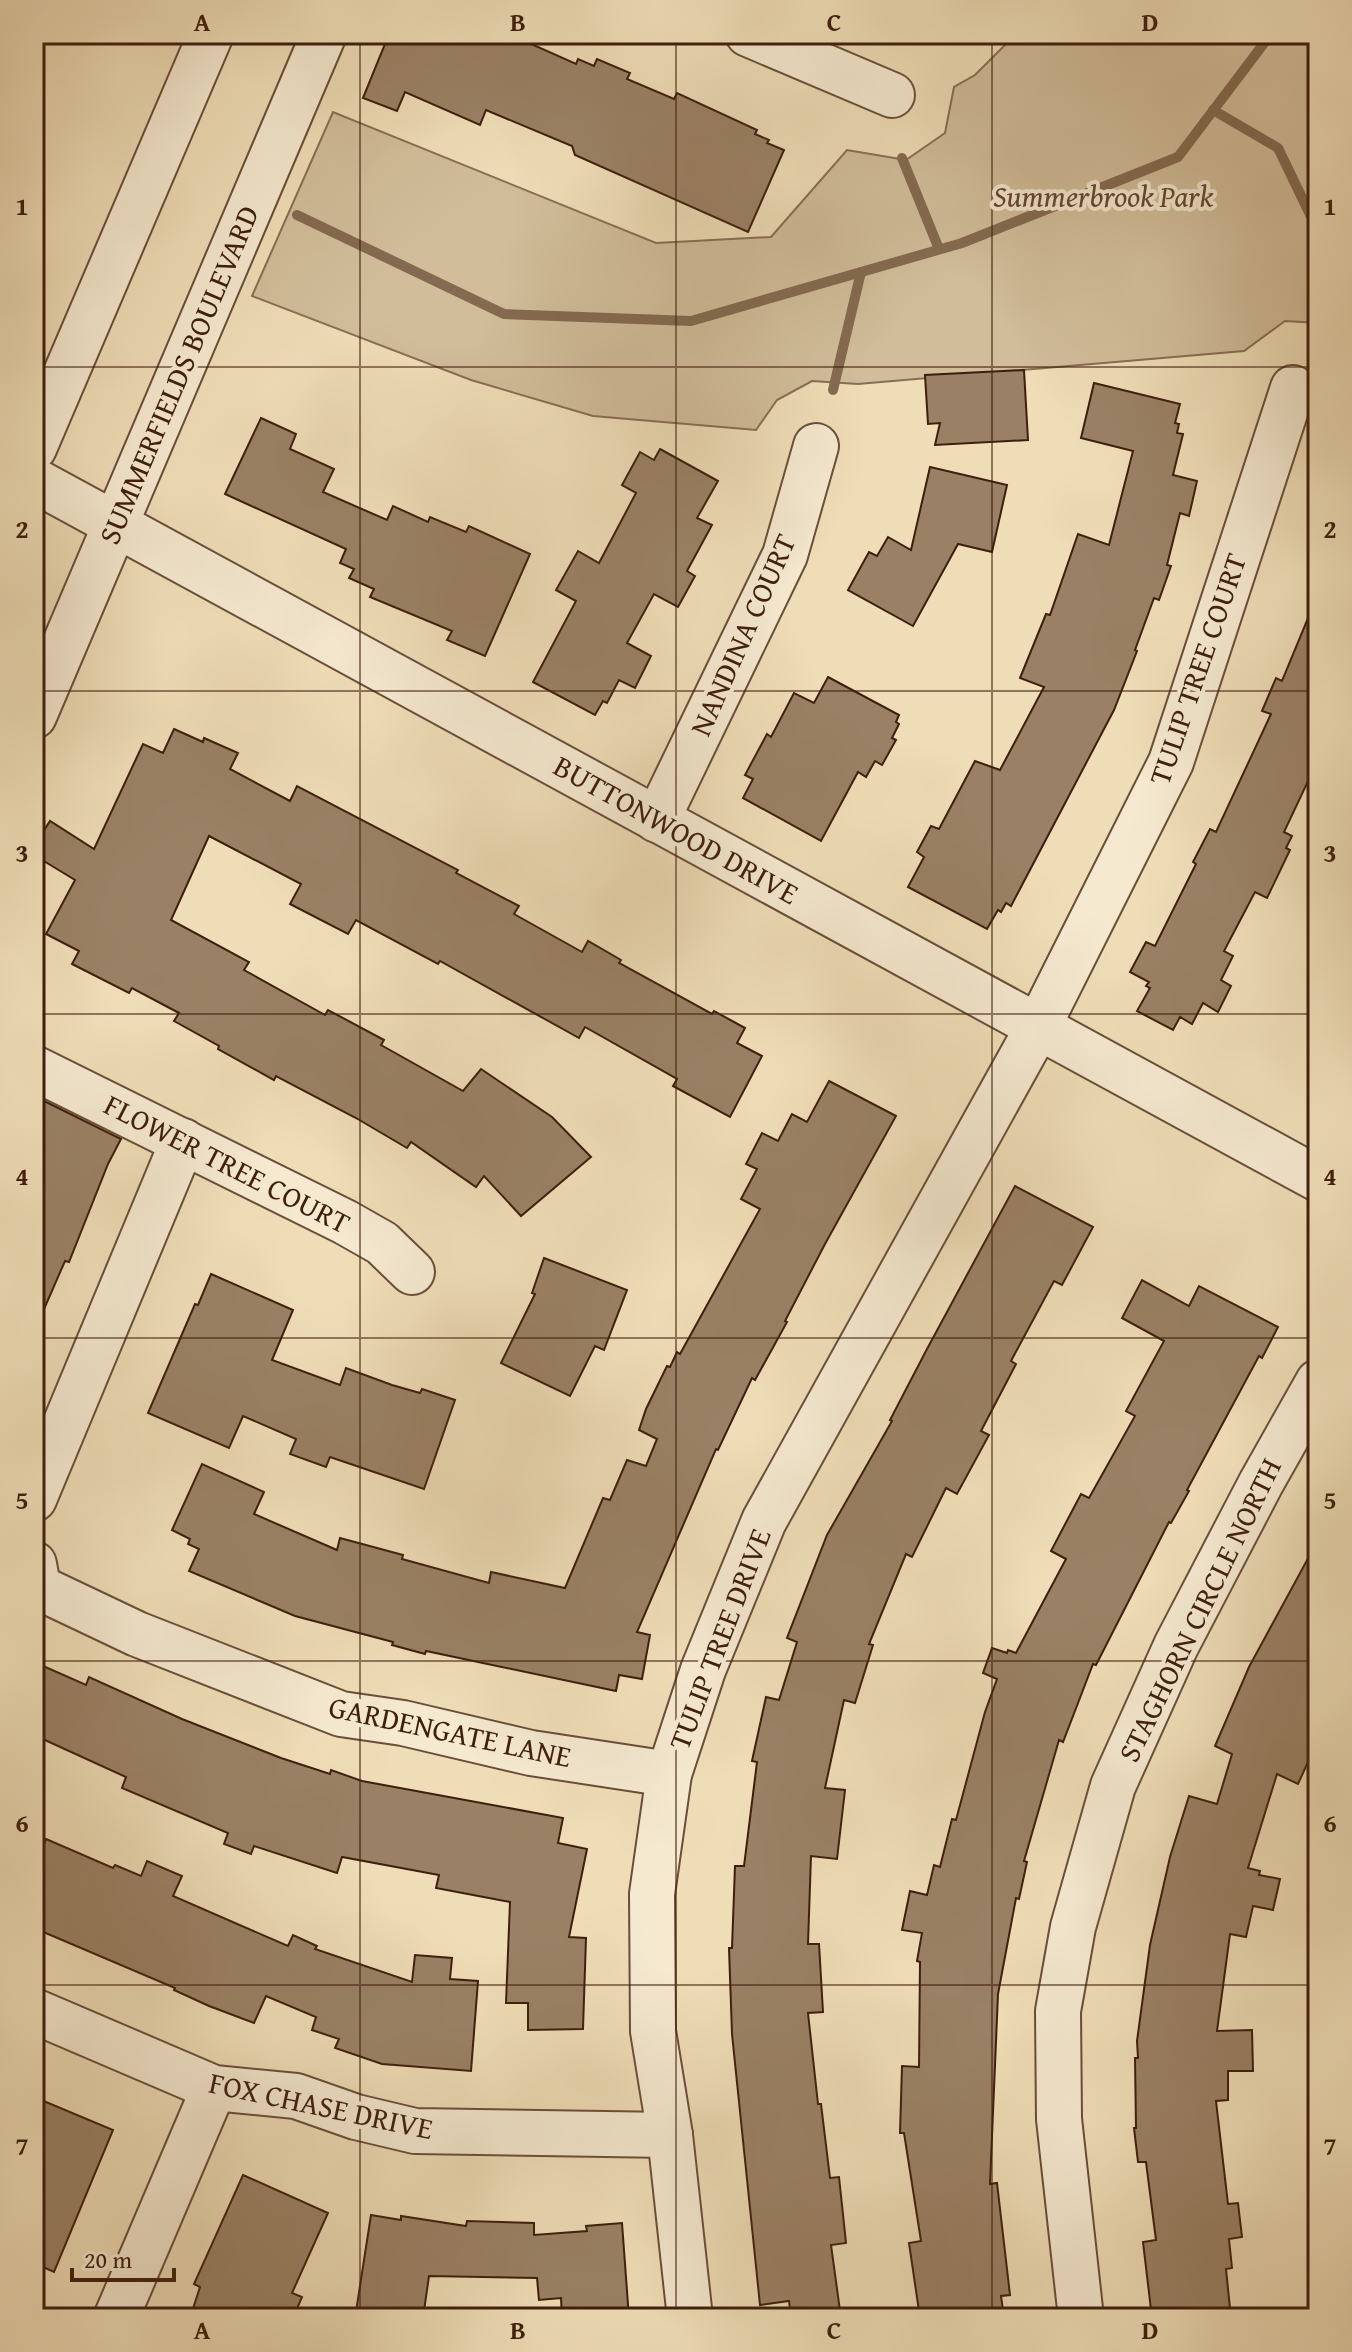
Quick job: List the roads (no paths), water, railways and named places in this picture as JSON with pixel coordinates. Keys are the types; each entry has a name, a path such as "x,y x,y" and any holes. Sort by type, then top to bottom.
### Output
{"street":[{"path":"34,448 211,34"},
{"name":"SUMMERFIELDS BOULEVARD","path":"34,716 324,34"},
{"path":"748,34 892,95"},
{"name":"TULIP TREE COURT","path":"1038,1027 1171,762 1293,388"},
{"name":"NANDINA COURT","path":"657,820 785,555 816,446"},
{"name":"BUTTONWOOD DRIVE","path":"34,480 1318,1179"},
{"name":"TULIP TREE DRIVE","path":"690,2318 670,2135 653,2031 652,1909 669,1774 703,1670 764,1521 1038,1027"},
{"name":"FLOWER TREE COURT","path":"34,1068 345,1222 382,1243 412,1272"},
{"path":"34,1499 183,1141"},
{"name":"STAGHORN CIRCLE NORTH","path":"1081,2318 1059,2119 1058,2011 1073,1927 1113,1786 1169,1660 1261,1483 1318,1382"},
{"name":"GARDENGATE LANE","path":"34,1564 38,1587 137,1634 341,1714 403,1723 531,1753 669,1774"},
{"name":"FOX CHASE DRIVE","path":"34,2011 214,2088 296,2096 356,2117 415,2131 670,2135"},
{"path":"116,2318 214,2088"}],"waterway":[{"path":"297,215 504,314 691,321 962,243 1178,157 1271,34"},
{"path":"1213,110 1278,148 1318,231"},
{"path":"902,158 939,249"},
{"path":"833,390 861,272"}],"park label":[{"name":"Summerbrook Park","path":"1103,197"}]}
